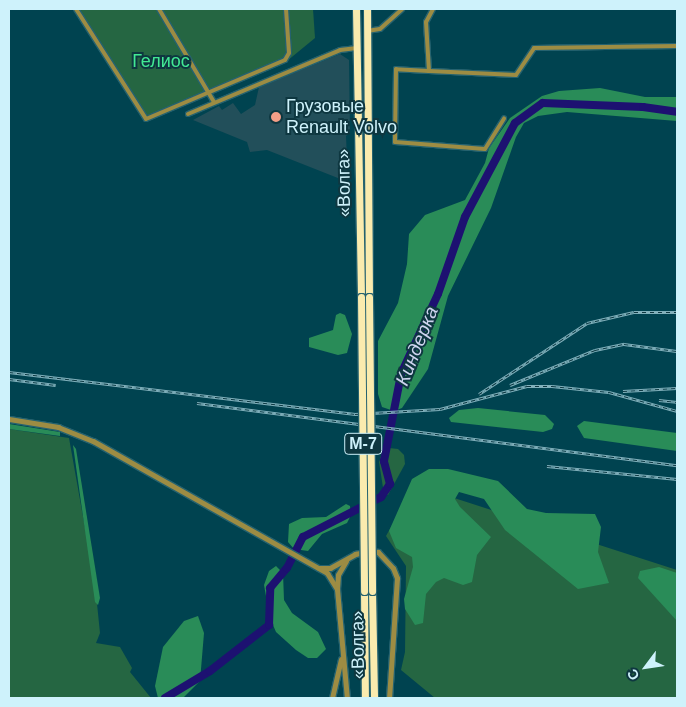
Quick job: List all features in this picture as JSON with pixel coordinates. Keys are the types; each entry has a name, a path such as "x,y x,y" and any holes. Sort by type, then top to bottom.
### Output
{"highway":[{"name":"«Волга»","path":"356,9 374,698"},
{"name":"«Волга»","path":"365,698 367,9"}],"street":[{"path":"76,9 144,118 287,58 286,9"},
{"path":"158,9 214,102"},
{"path":"367,31 380,29 402,9"},
{"path":"429,71 426,22 432,9"},
{"path":"504,118 485,149 395,142 396,69 516,75 534,48 677,46"},
{"path":"188,114 340,50 357,48"},
{"path":"9,419 79,434 318,568 330,576 337,589"},
{"path":"318,568 330,568 360,552 378,552 389,561 397,578 389,698"},
{"path":"346,698 337,589 338,575 348,558"},
{"path":"332,698 342,654"}],"shaded area":[{"path":"340,54 349,60 350,132 346,136 348,182 267,150 250,152 247,142 193,120 219,106 222,110 233,103 241,114 255,105 259,87"}],"green space":[{"name":"Гелиос","path":"74,9 313,9 315,38 287,61 144,121"},
{"path":"600,88 645,97 677,97 677,121 567,112 538,116 524,123 516,137 491,208 448,296 428,369 402,408 394,411 382,407 378,394 378,341 398,303 407,264 409,234 425,215 465,200 485,163 489,148 510,118 542,96 559,91"},
{"path":"340,313 345,315 352,334 347,353 338,355 309,347 309,338 333,330 336,315"},
{"path":"478,408 545,415 554,424 552,429 543,432 451,422 449,418 459,410"},
{"path":"584,421 677,433 677,451 584,438 577,426"},
{"path":"9,424 60,432 60,436 9,429"},
{"path":"9,429 69,438 95,584 100,633 96,643 120,647 132,668 130,672 151,698 9,698"},
{"path":"73,445 76,449 100,598 98,605 95,602"},
{"path":"389,448 398,449 404,455 405,464 388,495 384,494 379,462 382,453"},
{"path":"429,469 448,469 498,481 527,509 546,513 595,514 601,527 598,552 609,583 578,589 505,530 484,499 459,492 455,499 460,507 491,537 477,555 472,582 463,585 444,578 436,582 426,594 423,623 415,625 405,609 404,599 413,567 412,557 396,548 389,531 412,479"},
{"path":"414,485 677,570 677,698 435,698 401,670 405,652 406,566 386,536"},
{"path":"346,504 350,506 351,515 347,523 322,534 308,551 294,549 288,542 289,524 302,518 326,517"},
{"path":"276,566 283,573 284,600 292,613 318,632 326,649 317,658 308,658 276,632 270,618 264,585 269,571"},
{"path":"659,567 677,573 677,621 638,578 640,571"},
{"path":"198,616 204,633 200,681 184,697 158,698 155,686 163,647 184,621"}],"waterway":[{"name":"Киндерка","path":"165,698 210,671 269,625 270,588 287,568 303,537 381,497 390,484 384,461 401,374 438,294 465,217 515,123 543,103 643,107 677,112"}],"railway":[{"path":"479,394 587,323 634,312 677,312"},
{"path":"510,385 595,350 624,344 677,351"},
{"path":"9,372 355,414 440,409 527,386 552,386 609,392 677,411"},
{"path":"9,379 56,385"},
{"path":"623,391 677,388"},
{"path":"659,400 677,402"},
{"path":"197,403 677,465"},
{"path":"547,466 677,479"}],"place":[{"name":"Грузовые Renault Volvo","path":"276,117"}]}
